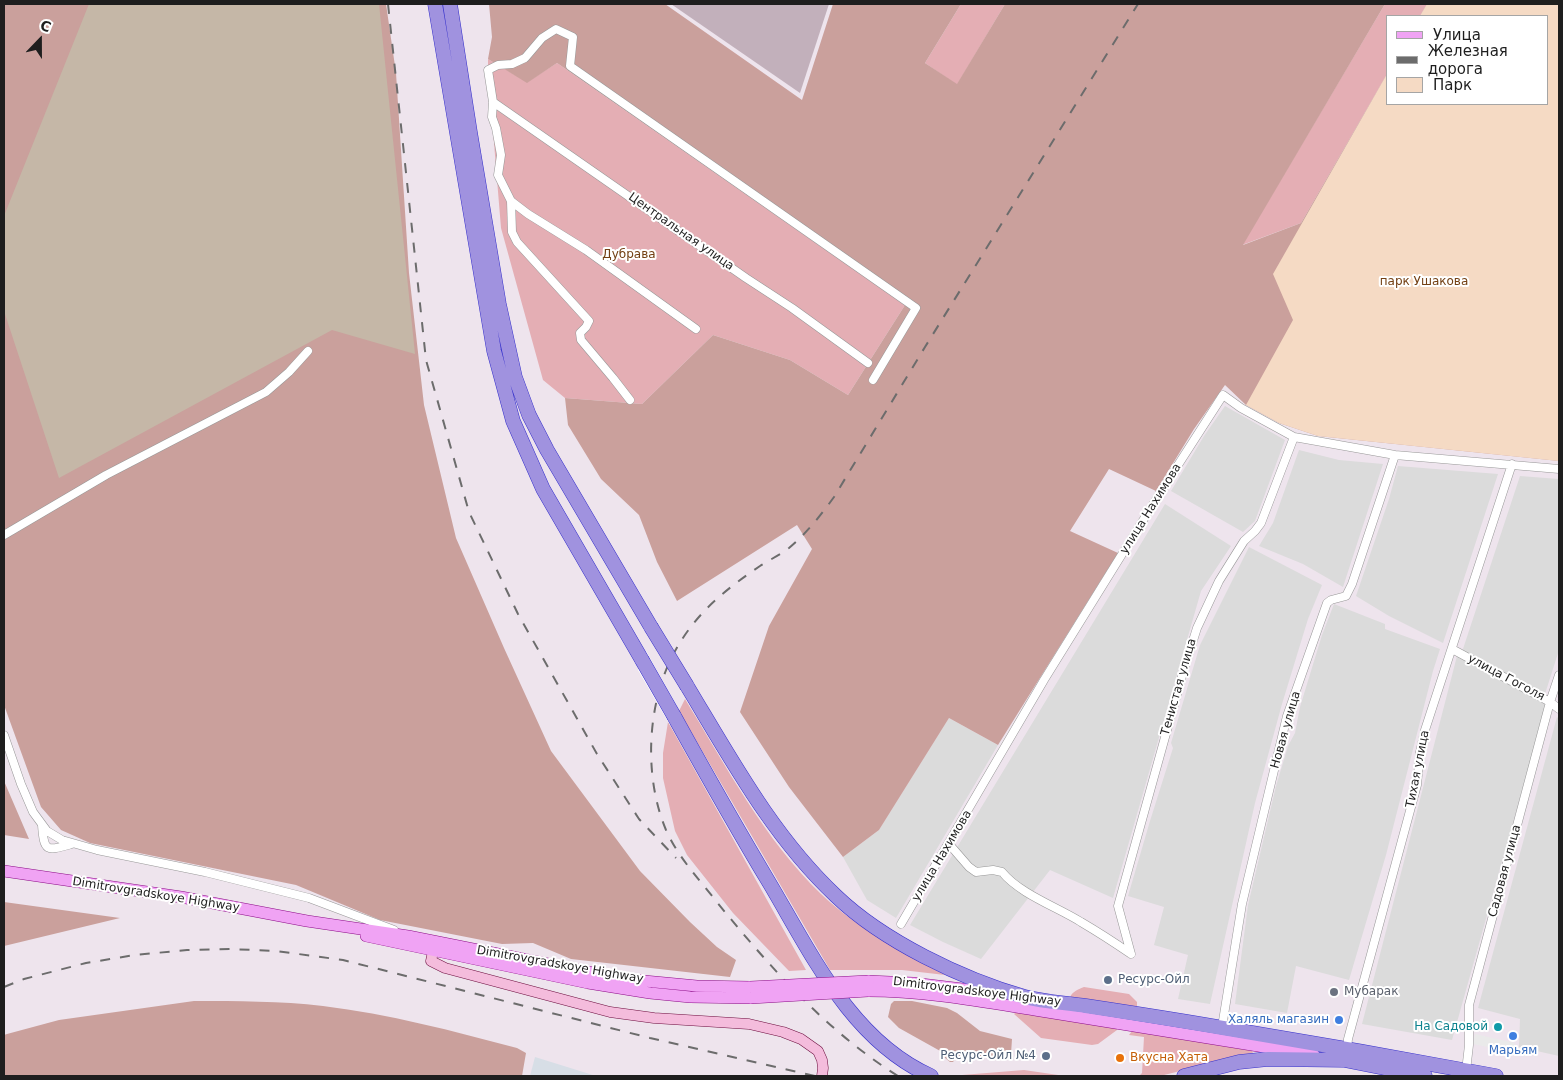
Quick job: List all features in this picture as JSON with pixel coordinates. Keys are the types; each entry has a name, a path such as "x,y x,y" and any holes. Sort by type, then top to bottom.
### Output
{"highway":[{"path":"435,4 494,351 513,421 543,489 813,957 846,1007 883,1044 931,1076"},
{"path":"450,4 494,276 515,377 529,415 547,450 741,777 780,832 811,870 836,896 883,932 932,959 974,978 1026,997"},
{"name":"Dimitrovgradskoye Highway","path":"1026,997 1222,1027 1345,1055 1425,1076"},
{"path":"1184,1076 1239,1062 1345,1055"},
{"name":"Dimitrovgradskoye Highway","path":"1345,1055 1466,1070 1496,1076"}],"main road":[{"name":"Dimitrovgradskoye Highway","path":"4,871 181,897 434,946 588,983 650,993 690,997 913,983 1026,997"},
{"name":"Dimitrovgradskoye Highway","path":"308,921 408,936 434,946"},
{"name":"Dimitrovgradskoye Highway","path":"868,986 1345,1055"}],"street":[{"path":"630,400 580,340 580,333 589,321 517,242 512,232 511,202 498,175 501,155 492,117 493,102 488,70 498,65 512,64 526,58 542,38 556,30 573,37 570,66 916,308 873,380"},
{"name":"Центральная улица","path":"493,102 792,308 868,364"},
{"path":"511,202 586,250 696,329"},
{"path":"4,535 106,475 266,392 289,372 308,351"},
{"name":"улица Нахимова","path":"901,924 1044,680 1223,396 1294,437 1395,455 1559,469"},
{"name":"Тенистая улица","path":"949,844 969,867 976,872 993,870 1002,872 1008,880 1022,889 1081,922 1131,954 1118,906 1196,628 1219,581 1244,541 1261,523 1294,437"},
{"name":"Новая улица","path":"1222,1027 1242,904 1287,716 1327,603 1346,596 1352,584 1395,455"},
{"name":"Тихая улица","path":"1345,1055 1417,785 1420,752 1425,730 1512,464"},
{"name":"улица Гоголя","path":"1452,649 1550,702 1559,709"},
{"name":"Садовая улица","path":"1466,1070 1469,1045 1469,1006 1550,702 1559,675"},
{"path":"4,735 32,812 53,836 73,844 205,872 309,898 408,936"},
{"path":"42,825 45,846 50,849 56,849 73,844"},
{"path":"335,925 344,922 345,911"},
{"path":"434,946 431,961 445,968 598,1010 654,1018 749,1024 783,1032 801,1039 818,1051 822,1060 822,1076"}],"shaded area":[{"path":"89,4 379,4 415,354 332,330 59,478 4,311 4,216"},
{"path":"671,4 829,4 800,93"},
{"path":"1225,406 1285,440 1255,521 1243,532 1171,491 1204,436"},
{"path":"1299,450 1339,460 1383,464 1343,587 1303,564 1259,546 1273,523"},
{"path":"1398,466 1498,474 1443,643 1389,616 1356,596 1389,499"},
{"path":"1520,476 1559,479 1559,650 1545,694 1462,652"},
{"path":"1165,504 1231,546 1201,591 1113,898 1050,870 981,959 910,925"},
{"path":"1249,547 1322,585 1308,619 1255,803 1210,1004 1178,999 1188,955 1154,945 1164,907 1128,896 1173,748 1171,743 1200,645"},
{"path":"1334,604 1385,624 1385,629 1440,649 1386,855 1349,980 1296,966 1287,1013 1235,1004 1248,905 1276,786 1288,746 1295,733 1300,707 1322,635"},
{"path":"1457,656 1502,679 1546,705 1452,1040 1362,1024"},
{"path":"1557,717 1559,719 1559,1056 1519,1047 1520,1019 1478,1008"},
{"path":"949,718 998,745 896,918 867,900 843,857 879,830"},
{"path":"1475,1034 1515,1043 1513,1052 1473,1044"},
{"path":"535,1057 596,1076 530,1076"}],"green space":[{"path":"4,4 386,4 396,73 409,273 424,405 456,538 551,751 640,871 690,922 717,947 736,960 730,977 571,959 533,943 502,944 380,920 296,885 90,843 61,830 41,807 4,705"},
{"path":"489,4 665,4 802,100 833,4 961,4 925,63 957,84 1005,4 1385,4 1243,245 1301,223 1386,76 1386,105 1548,105 1548,15 1421,15 1427,4 1559,4 1559,461 1318,436 1279,423 1246,405 1225,385 1194,429 1156,491 1109,469 1070,531 1118,553 998,745 949,718 879,830 843,857 789,787 740,712 769,626 812,549 797,525 677,601 657,562 639,515 601,479 568,425 565,398 642,404 713,335 790,360 848,395 905,305 557,63 527,83 488,59 492,37"},
{"path":"961,4 1005,4 957,85 925,63"},
{"path":"1385,4 1427,4 1421,15 1386,15 1386,76 1301,223 1242,245"},
{"name":"парк Ушакова","path":"1427,4 1559,4 1559,461 1318,436 1279,423 1246,405 1293,320 1273,274 1386,76 1386,105 1548,105 1548,15 1421,15"},
{"name":"Дубрава","path":"488,59 527,82 557,63 905,305 848,395 790,360 713,335 642,404 565,398 543,380 501,228"},
{"path":"685,699 747,801 781,850 800,873 835,907 865,929 945,975 902,970 830,970 679,711"},
{"path":"668,722 806,970 789,971 733,913 687,855 675,831 663,778 663,753"},
{"path":"4,781 29,839 4,835"},
{"path":"4,902 120,918 4,946"},
{"path":"1084,987 1129,994 1137,1002 1137,1008 1070,998 1074,992"},
{"path":"194,1001 307,1004 348,1009 421,1024 517,1048 526,1053 522,1076 4,1076 4,1035 59,1020"},
{"path":"894,1001 912,1001 947,1008 957,1013 980,1031 1012,1039 1011,1054 975,1059 959,1056 953,1062 950,1062 944,1057 945,1054 899,1028 888,1017 891,1004"},
{"path":"1017,1011 1116,1027 1117,1030 1098,1044 1092,1045 1041,1038 1014,1014"},
{"path":"1133,1030 1252,1051 1253,1053 1160,1076 1139,1076 1142,1073 1144,1037 1129,1035"},
{"path":"1024,1070 1065,1076 960,1076 962,1075"}],"pier":[{"path":"646,651 677,706 670,725 638,670"}],"railway":[{"path":"388,4 426,360 469,512 518,614 597,754 639,819 676,858"},
{"path":"898,1076 847,1039 800,996 736,925 695,876 676,849 666,830 658,808 653,784 651,759 655,709 661,684 670,662 681,641 697,619 716,599 737,582 786,551 795,543 834,497 1138,4"},
{"path":"4,987 24,979 86,963 135,955 187,950 276,951 343,960 650,1038 815,1076"}],"place":[{"name":"Ресурс-Ойл","path":"1108,980"},
{"name":"Мубарак","path":"1334,992"},
{"name":"Халяль магазин","path":"1339,1020"},
{"name":"На Садовой","path":"1498,1027"},
{"name":"Марьям","path":"1513,1036"},
{"name":"Ресурс-Ойл №4","path":"1046,1056"},
{"name":"Вкусна Хата","path":"1120,1058"}]}
